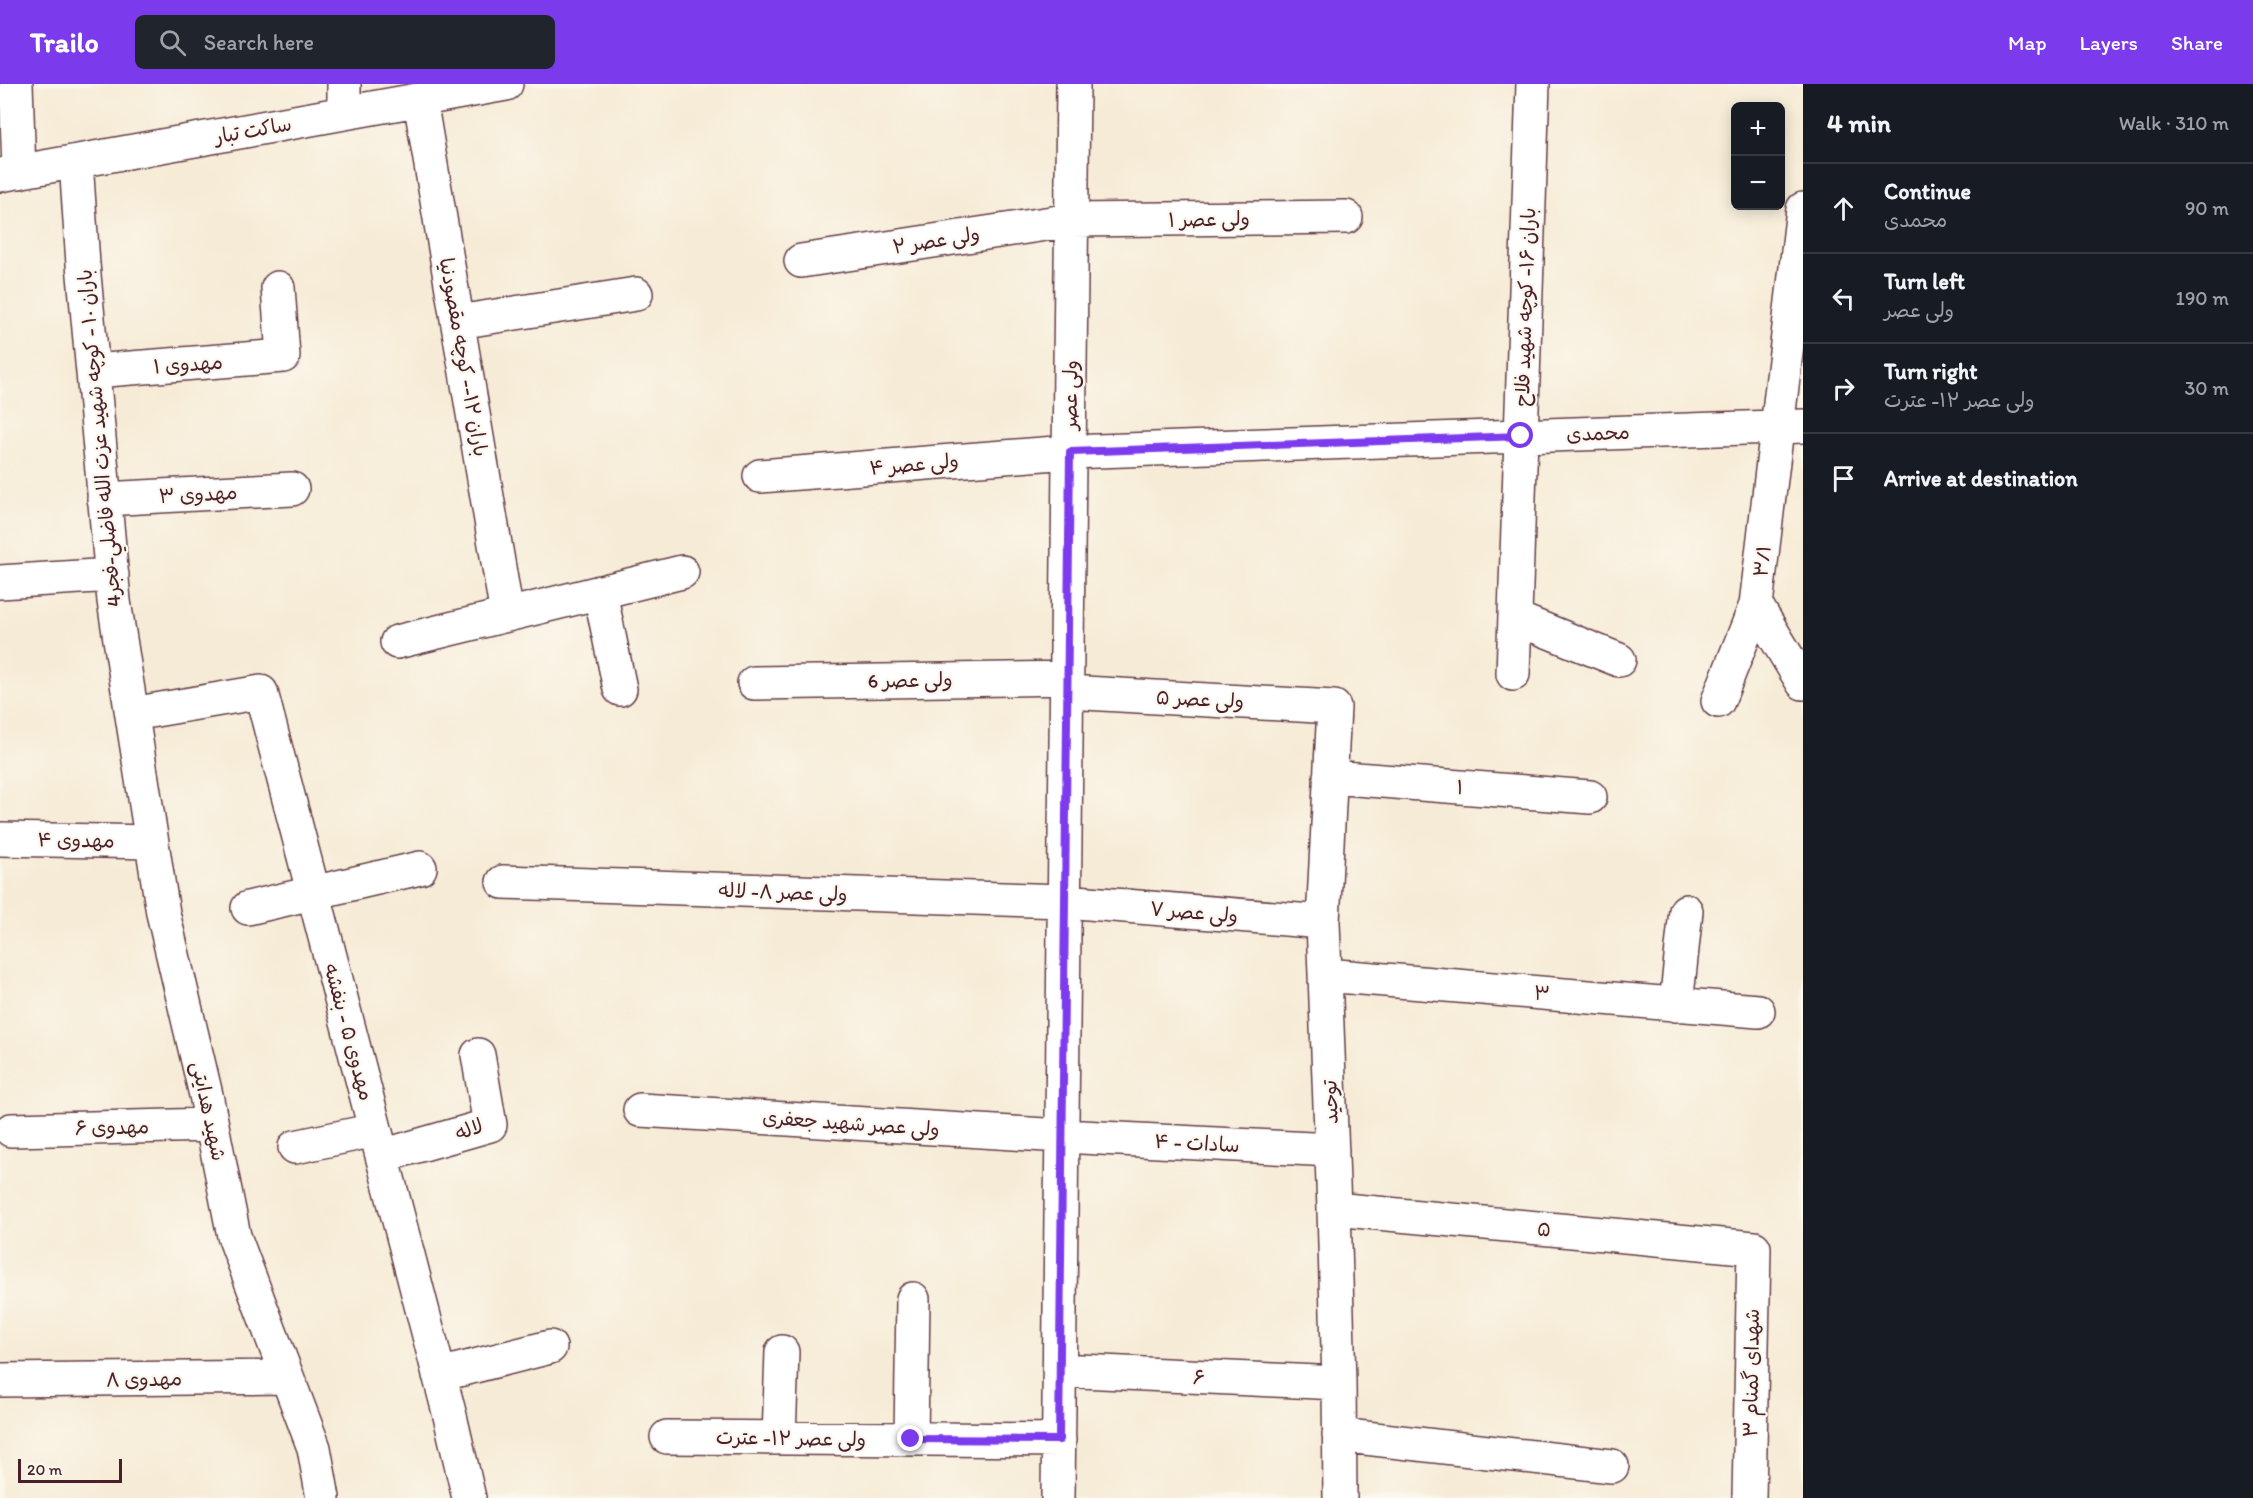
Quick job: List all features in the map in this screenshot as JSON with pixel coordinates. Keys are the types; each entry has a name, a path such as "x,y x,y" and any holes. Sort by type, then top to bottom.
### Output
{"street":[{"path":"9,173 16,84"},
{"name":"ساکت تبار","path":"9,173 76,162 344,98 420,100 506,84"},
{"name":"ولی عصر","path":"1058,1498 1073,84"},
{"name":"باران ۱۶- کوچه شهید فلاح","path":"1513,674 1533,84"},
{"name":"باران ۱۲-- كوچه مقصودنيا","path":"420,100 507,615"},
{"name":"باران ۱۰ - كوچه شهيد عزت الله فاضلي-فجر4","path":"76,162 112,575 132,714"},
{"path":"1790,426 1803,209"},
{"name":"ولی عصر ۱","path":"1072,220 1346,217"},
{"name":"ولی عصر ۲","path":"801,261 1072,220"},
{"name":"مهدوی ۱","path":"93,371 283,356 278,288"},
{"path":"458,322 636,294"},
{"name":"محمدی","path":"1070,452 1790,426"},
{"name":"۳/۱","path":"1790,426 1756,605 1803,683"},
{"name":"ولی عصر ۴","path":"760,476 1070,452"},
{"name":"مهدوی ۳","path":"105,499 292,489"},
{"path":"398,642 682,572"},
{"path":"0,582 112,575"},
{"path":"600,592 620,689"},
{"path":"1718,701 1756,605"},
{"path":"1515,618 1619,660"},
{"name":"ولی عصر 6","path":"754,683 1067,685"},
{"name":"ولی عصر ۵","path":"1067,685 1334,707"},
{"name":"مهدوی ۵ - بنفشه","path":"132,714 261,692 469,1498"},
{"name":"توحید","path":"1334,707 1323,922 1334,1209 1340,1498"},
{"name":"شهید هدایتی","path":"132,714 163,913 212,1125 234,1236 314,1448 323,1498"},
{"name":"۱","path":"1330,777 1590,797"},
{"name":"مهدوی ۴","path":"0,838 152,842"},
{"path":"248,908 420,868"},
{"name":"ولی عصر ۸- لاله","path":"502,882 1064,901"},
{"name":"ولی عصر ۷","path":"1064,901 1323,922"},
{"path":"1676,1005 1686,911"},
{"name":"۳","path":"1325,975 1758,1011"},
{"name":"لاله","path":"378,1143 490,1125 478,1054"},
{"name":"ولی عصر شهید جعفری","path":"640,1110 1062,1136"},
{"name":"مهدوی ۶","path":"11,1130 212,1125"},
{"name":"۴ - سادات","path":"1062,1136 1332,1150"},
{"path":"295,1147 378,1143"},
{"name":"۵","path":"1334,1209 1754,1248"},
{"name":"شهدای گمنام ۳","path":"1749,1498 1754,1248"},
{"path":"911,1439 913,1299"},
{"path":"439,1375 550,1347"},
{"path":"779,1438 782,1352"},
{"name":"۶","path":"1059,1370 1339,1383"},
{"name":"مهدوی ۸","path":"0,1380 287,1377"},
{"path":"1339,1435 1612,1466"},
{"name":"ولی عصر ۱۲- عترت","path":"667,1437 1059,1440"}],"route":[{"path":"911,1439 1059,1440 1070,452 1521,436"}]}
